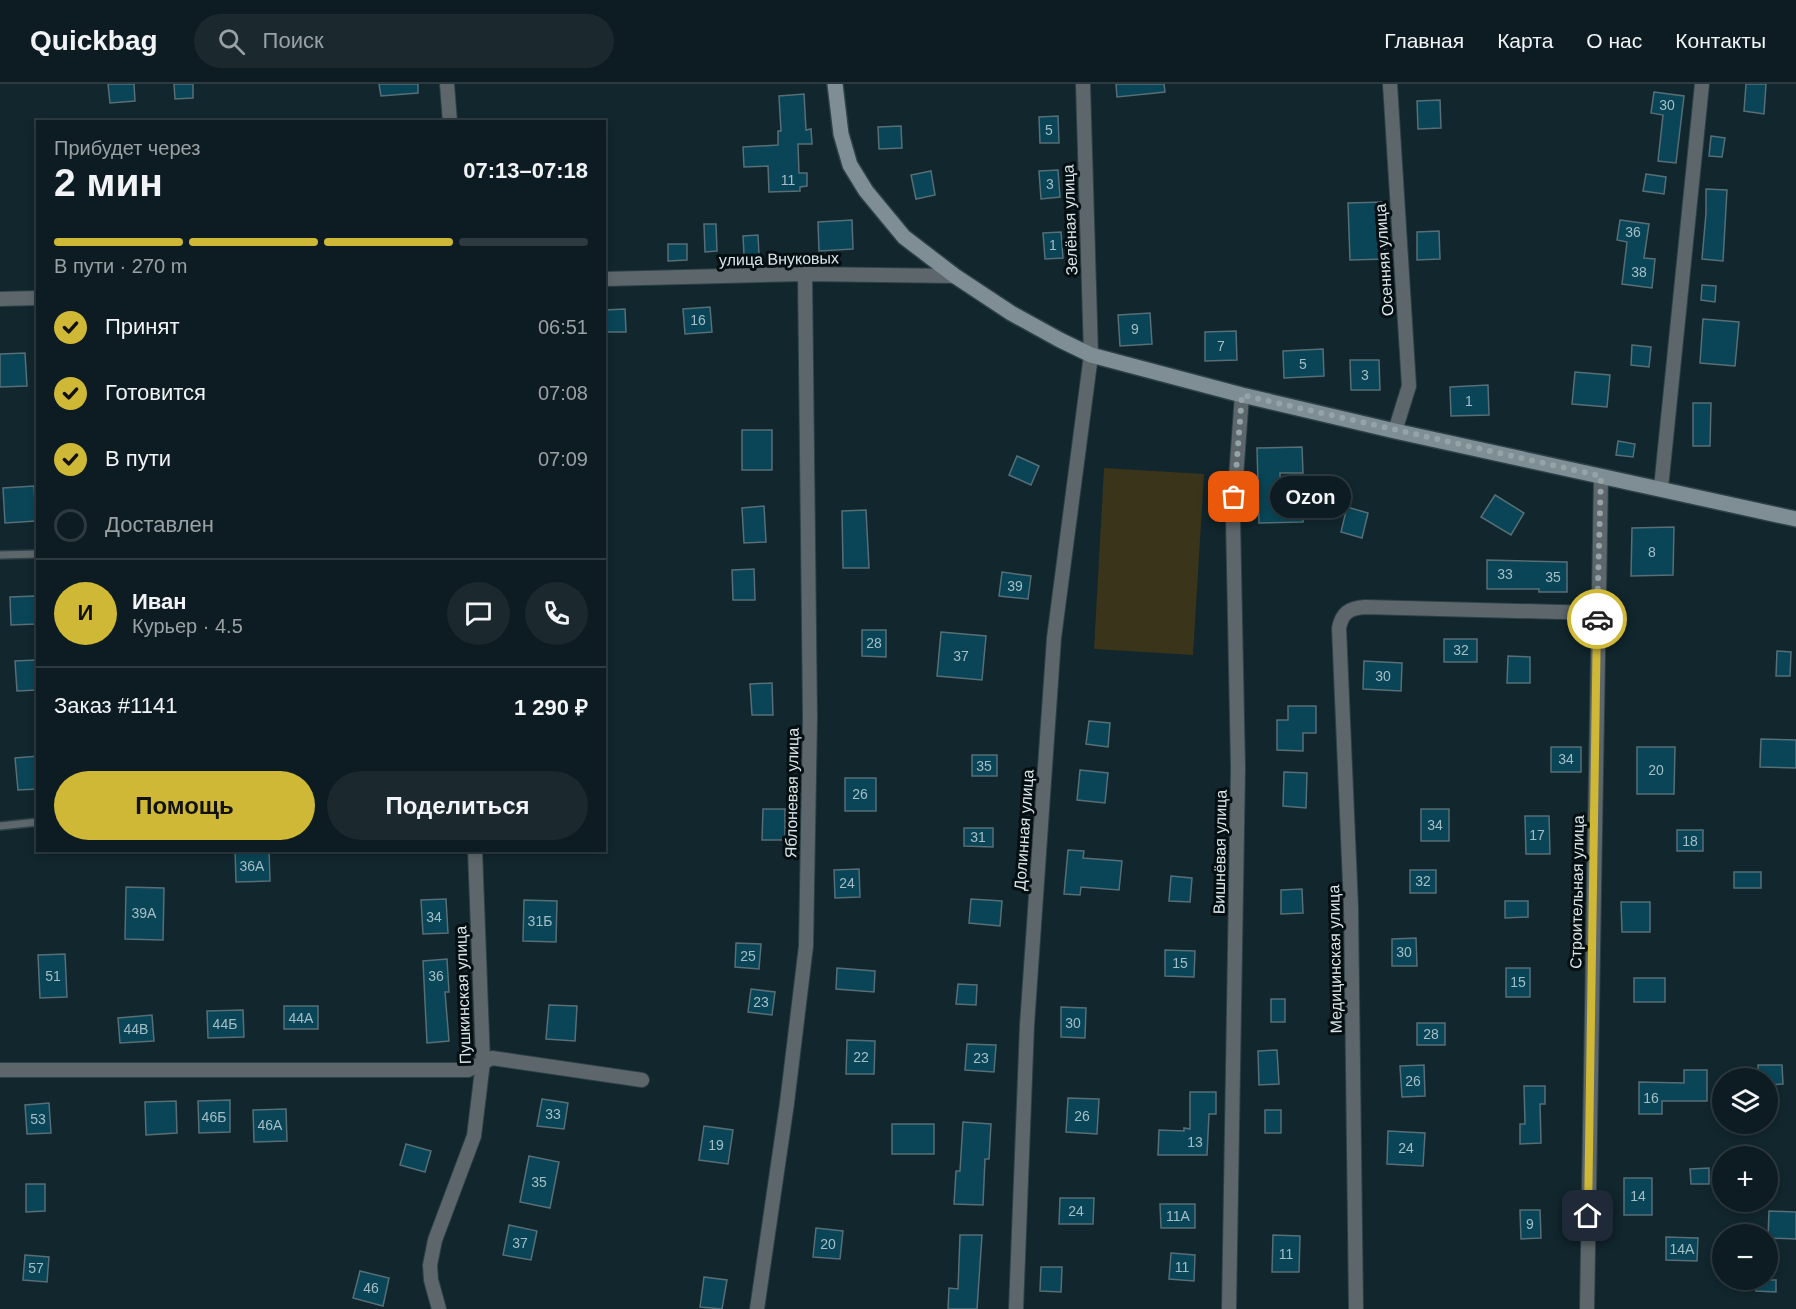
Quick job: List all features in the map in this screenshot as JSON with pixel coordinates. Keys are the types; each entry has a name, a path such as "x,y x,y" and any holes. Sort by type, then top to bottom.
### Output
{"street":[{"path":"447,84 450,120"},
{"path":"835,84 836,107 850,165 866,191 904,237 955,276 1011,313 1091,355 1242,395 1395,431 1796,519"},
{"name":"Зелёная улица","path":"1083,84 1091,355"},
{"name":"Осенняя улица","path":"1390,84 1409,386 1395,431"},
{"path":"1661,488 1702,84"},
{"name":"улица Внуковых","path":"606,279 805,274 955,276"},
{"name":"Яблоневая улица","path":"757,1309 787,1103 806,946 810,717 805,274"},
{"path":"0,299 36,298"},
{"name":"Долинная улица","path":"1016,1309 1027,1026 1054,638 1091,355"},
{"name":"Вишнёвая улица","path":"1228,1309 1238,768 1233,518 1242,395"},
{"name":"Строительная улица","path":"1587,1309 1601,476"},
{"name":"Медицинская улица","path":"1356,1309 1351,907 1339,628 1341,617 1346,611 1365,607 1597,613"},
{"name":"Пушкинская улица","path":"439,1309 431,1281 430,1264 435,1240 474,1136 483,1062 475,852"},
{"path":"0,1070 468,1070 492,1058 642,1080"}],"lane":[{"path":"0,555 36,554"},
{"path":"0,826 36,822"}],"shaded area":[{"path":"1104,468 1204,474 1193,655 1094,649"}],"building":[{"path":"108,84 134,84 135,101 110,103"},
{"path":"174,84 193,84 193,98 175,99"},
{"path":"379,84 418,84 418,93 381,96"},
{"path":"1116,84 1164,84 1165,92 1117,97"},
{"path":"1746,84 1766,84 1764,114 1744,111"},
{"path":"1654,92 1684,96 1676,163 1658,161 1663,115 1651,113"},
{"path":"804,94 806,130 811,129 812,144 798,144 799,173 807,173 807,186 800,187 800,191 769,192 768,166 744,167 743,147 778,145 778,131 781,131 779,96"},
{"path":"1440,100 1441,128 1418,129 1417,101"},
{"path":"1058,116 1059,143 1040,143 1039,117"},
{"path":"901,126 902,148 879,149 878,127"},
{"path":"1711,136 1725,138 1722,157 1709,156"},
{"path":"1058,170 1060,197 1041,199 1039,171"},
{"path":"931,171 935,195 916,199 911,175"},
{"path":"1646,174 1666,177 1664,194 1643,191"},
{"path":"1706,189 1727,190 1723,261 1702,259"},
{"path":"1383,202 1385,259 1350,260 1348,203"},
{"path":"852,220 853,249 819,251 818,222"},
{"path":"1620,220 1649,224 1644,258 1655,259 1652,288 1622,284 1627,242 1617,240"},
{"path":"704,224 716,224 717,251 705,252"},
{"path":"1439,231 1440,259 1417,260 1417,232"},
{"path":"1061,232 1063,258 1045,259 1043,233"},
{"path":"758,235 759,255 744,255 743,236"},
{"path":"668,244 687,244 687,260 668,261"},
{"path":"1702,285 1716,286 1715,302 1701,300"},
{"path":"710,307 712,332 685,334 683,309"},
{"path":"625,309 626,332 606,332 606,310"},
{"path":"1150,313 1152,344 1120,346 1118,315"},
{"path":"1703,319 1739,322 1735,366 1700,363"},
{"path":"1236,331 1237,360 1205,361 1205,332"},
{"path":"1632,345 1651,347 1649,367 1631,365"},
{"path":"1323,349 1324,376 1284,378 1283,351"},
{"path":"25,353 27,386 0,387 0,354"},
{"path":"1350,360 1379,360 1380,390 1351,390"},
{"path":"1575,372 1610,375 1607,407 1572,404"},
{"path":"1488,385 1489,415 1451,416 1450,387"},
{"path":"1693,403 1711,403 1710,446 1693,446"},
{"path":"742,430 772,430 772,470 742,470"},
{"path":"1618,441 1635,444 1633,457 1616,455"},
{"path":"1302,447 1303,473 1280,473 1281,503 1303,502 1303,522 1259,523 1257,448"},
{"path":"1017,456 1039,466 1031,485 1009,475"},
{"path":"34,486 36,521 5,523 3,488"},
{"path":"1495,495 1524,513 1511,535 1481,517"},
{"path":"764,506 766,542 744,543 742,508"},
{"path":"1347,507 1368,513 1362,538 1341,532"},
{"path":"866,510 869,568 843,568 842,511"},
{"path":"1674,527 1673,575 1631,576 1632,528"},
{"path":"1487,560 1567,562 1567,592 1539,592 1539,589 1487,589"},
{"path":"754,569 755,600 733,600 732,570"},
{"path":"1002,572 1031,576 1028,599 999,596"},
{"path":"35,596 36,624 11,625 10,597"},
{"path":"862,630 886,630 886,657 862,656"},
{"path":"941,632 986,636 982,680 937,676"},
{"path":"1444,639 1477,639 1477,662 1444,662"},
{"path":"1777,651 1791,652 1790,676 1776,676"},
{"path":"1508,656 1530,657 1530,683 1507,683"},
{"path":"36,660 36,690 17,691 15,661"},
{"path":"1364,661 1402,663 1401,691 1363,689"},
{"path":"772,683 773,715 752,715 750,684"},
{"path":"1288,706 1316,706 1316,733 1303,733 1303,751 1277,750 1277,720 1288,720"},
{"path":"1089,721 1110,723 1108,747 1086,744"},
{"path":"1761,739 1796,740 1796,768 1760,767"},
{"path":"1551,747 1581,747 1581,772 1551,772"},
{"path":"1637,747 1675,747 1674,794 1637,794"},
{"path":"972,755 997,755 997,776 972,776"},
{"path":"36,756 36,789 18,790 15,758"},
{"path":"1080,770 1108,773 1105,803 1077,800"},
{"path":"1284,772 1307,773 1306,808 1283,806"},
{"path":"845,778 876,778 876,811 845,811"},
{"path":"763,809 785,809 785,840 762,840"},
{"path":"1421,809 1449,809 1449,841 1421,841"},
{"path":"1525,816 1549,816 1550,854 1526,854"},
{"path":"964,828 993,828 993,847 964,846"},
{"path":"1677,830 1703,830 1703,851 1677,851"},
{"path":"1068,850 1084,851 1083,858 1122,861 1119,890 1081,887 1080,895 1064,894"},
{"path":"235,852 269,852 270,881 236,882"},
{"path":"859,869 860,897 835,898 834,870"},
{"path":"1410,870 1436,870 1436,893 1410,893"},
{"path":"1734,872 1761,872 1761,888 1734,888"},
{"path":"1171,876 1192,878 1190,902 1169,901"},
{"path":"126,887 164,888 163,940 125,939"},
{"path":"1302,889 1303,913 1281,914 1281,890"},
{"path":"446,899 448,933 423,934 421,900"},
{"path":"971,899 1002,901 1000,926 969,923"},
{"path":"524,900 557,901 556,942 523,941"},
{"path":"1505,901 1528,901 1528,917 1505,918"},
{"path":"1621,902 1650,902 1650,932 1622,932"},
{"path":"1416,938 1417,966 1392,966 1392,939"},
{"path":"736,943 761,944 759,969 735,967"},
{"path":"1165,950 1195,951 1194,977 1165,976"},
{"path":"65,954 67,997 40,998 38,955"},
{"path":"447,959 449,992 445,992 449,1041 427,1043 423,961"},
{"path":"837,968 875,971 874,992 836,989"},
{"path":"1506,968 1530,968 1530,997 1506,997"},
{"path":"1634,978 1665,978 1665,1002 1634,1002"},
{"path":"958,984 977,985 976,1005 956,1004"},
{"path":"751,989 775,992 772,1015 748,1012"},
{"path":"1271,999 1285,999 1285,1022 1271,1022"},
{"path":"549,1005 577,1006 575,1041 546,1039"},
{"path":"284,1006 318,1006 318,1029 284,1029"},
{"path":"1061,1007 1086,1008 1085,1038 1061,1037"},
{"path":"243,1010 244,1037 208,1038 207,1011"},
{"path":"152,1015 154,1041 120,1043 118,1018"},
{"path":"1417,1023 1445,1023 1445,1045 1417,1045"},
{"path":"847,1040 875,1041 874,1074 846,1074"},
{"path":"967,1044 996,1045 994,1072 965,1070"},
{"path":"1277,1050 1279,1084 1259,1085 1258,1051"},
{"path":"1424,1065 1425,1096 1402,1097 1400,1066"},
{"path":"1758,1065 1782,1065 1783,1084 1778,1084 1778,1068 1758,1068"},
{"path":"1684,1070 1707,1070 1707,1101 1662,1101 1662,1114 1639,1114 1639,1082 1684,1083"},
{"path":"1524,1086 1545,1086 1545,1104 1540,1104 1541,1143 1520,1144 1520,1124 1525,1124"},
{"path":"1190,1092 1216,1092 1216,1114 1209,1114 1207,1155 1158,1155 1159,1130 1184,1131 1184,1128 1190,1129"},
{"path":"1068,1098 1099,1099 1097,1134 1066,1132"},
{"path":"542,1099 568,1103 564,1129 537,1126"},
{"path":"230,1100 230,1132 199,1133 198,1101"},
{"path":"176,1101 177,1133 146,1135 145,1102"},
{"path":"49,1103 51,1133 27,1134 25,1105"},
{"path":"286,1109 287,1141 254,1142 253,1110"},
{"path":"1265,1110 1281,1110 1281,1133 1265,1133"},
{"path":"963,1122 991,1124 989,1159 985,1159 983,1205 954,1204 956,1171 960,1171"},
{"path":"892,1124 934,1124 934,1154 892,1154"},
{"path":"704,1126 733,1130 728,1164 699,1160"},
{"path":"1388,1131 1425,1133 1423,1166 1387,1164"},
{"path":"406,1144 431,1151 425,1172 400,1165"},
{"path":"529,1156 559,1162 550,1208 520,1202"},
{"path":"1709,1168 1709,1184 1691,1184 1690,1169"},
{"path":"1624,1178 1652,1178 1652,1215 1624,1215"},
{"path":"26,1184 45,1184 45,1211 26,1212"},
{"path":"1060,1198 1094,1198 1093,1224 1059,1224"},
{"path":"1160,1204 1195,1204 1195,1228 1161,1228"},
{"path":"1520,1210 1540,1210 1541,1238 1521,1239"},
{"path":"1769,1212 1796,1212 1796,1239 1778,1238 1778,1224 1769,1224"},
{"path":"509,1225 537,1231 531,1260 503,1255"},
{"path":"816,1228 843,1231 840,1259 813,1257"},
{"path":"960,1235 982,1235 977,1309 948,1309 949,1288 958,1289"},
{"path":"1273,1235 1300,1236 1299,1272 1272,1272"},
{"path":"1666,1237 1698,1238 1697,1261 1666,1260"},
{"path":"1171,1253 1195,1255 1194,1281 1169,1279"},
{"path":"25,1255 49,1257 47,1282 23,1280"},
{"path":"1041,1267 1062,1267 1061,1292 1040,1291"},
{"path":"360,1271 389,1278 383,1306 353,1298"},
{"path":"704,1277 727,1280 722,1309 700,1307"},
{"path":"1776,1290 1776,1292 1756,1291"}],"way so far":[{"path":"1234,497 1242,395 1601,476 1597,619"}],"place":[{"name":"Ozon","path":"1234,497"}],"route":[{"path":"1588,1216 1597,619"}]}
